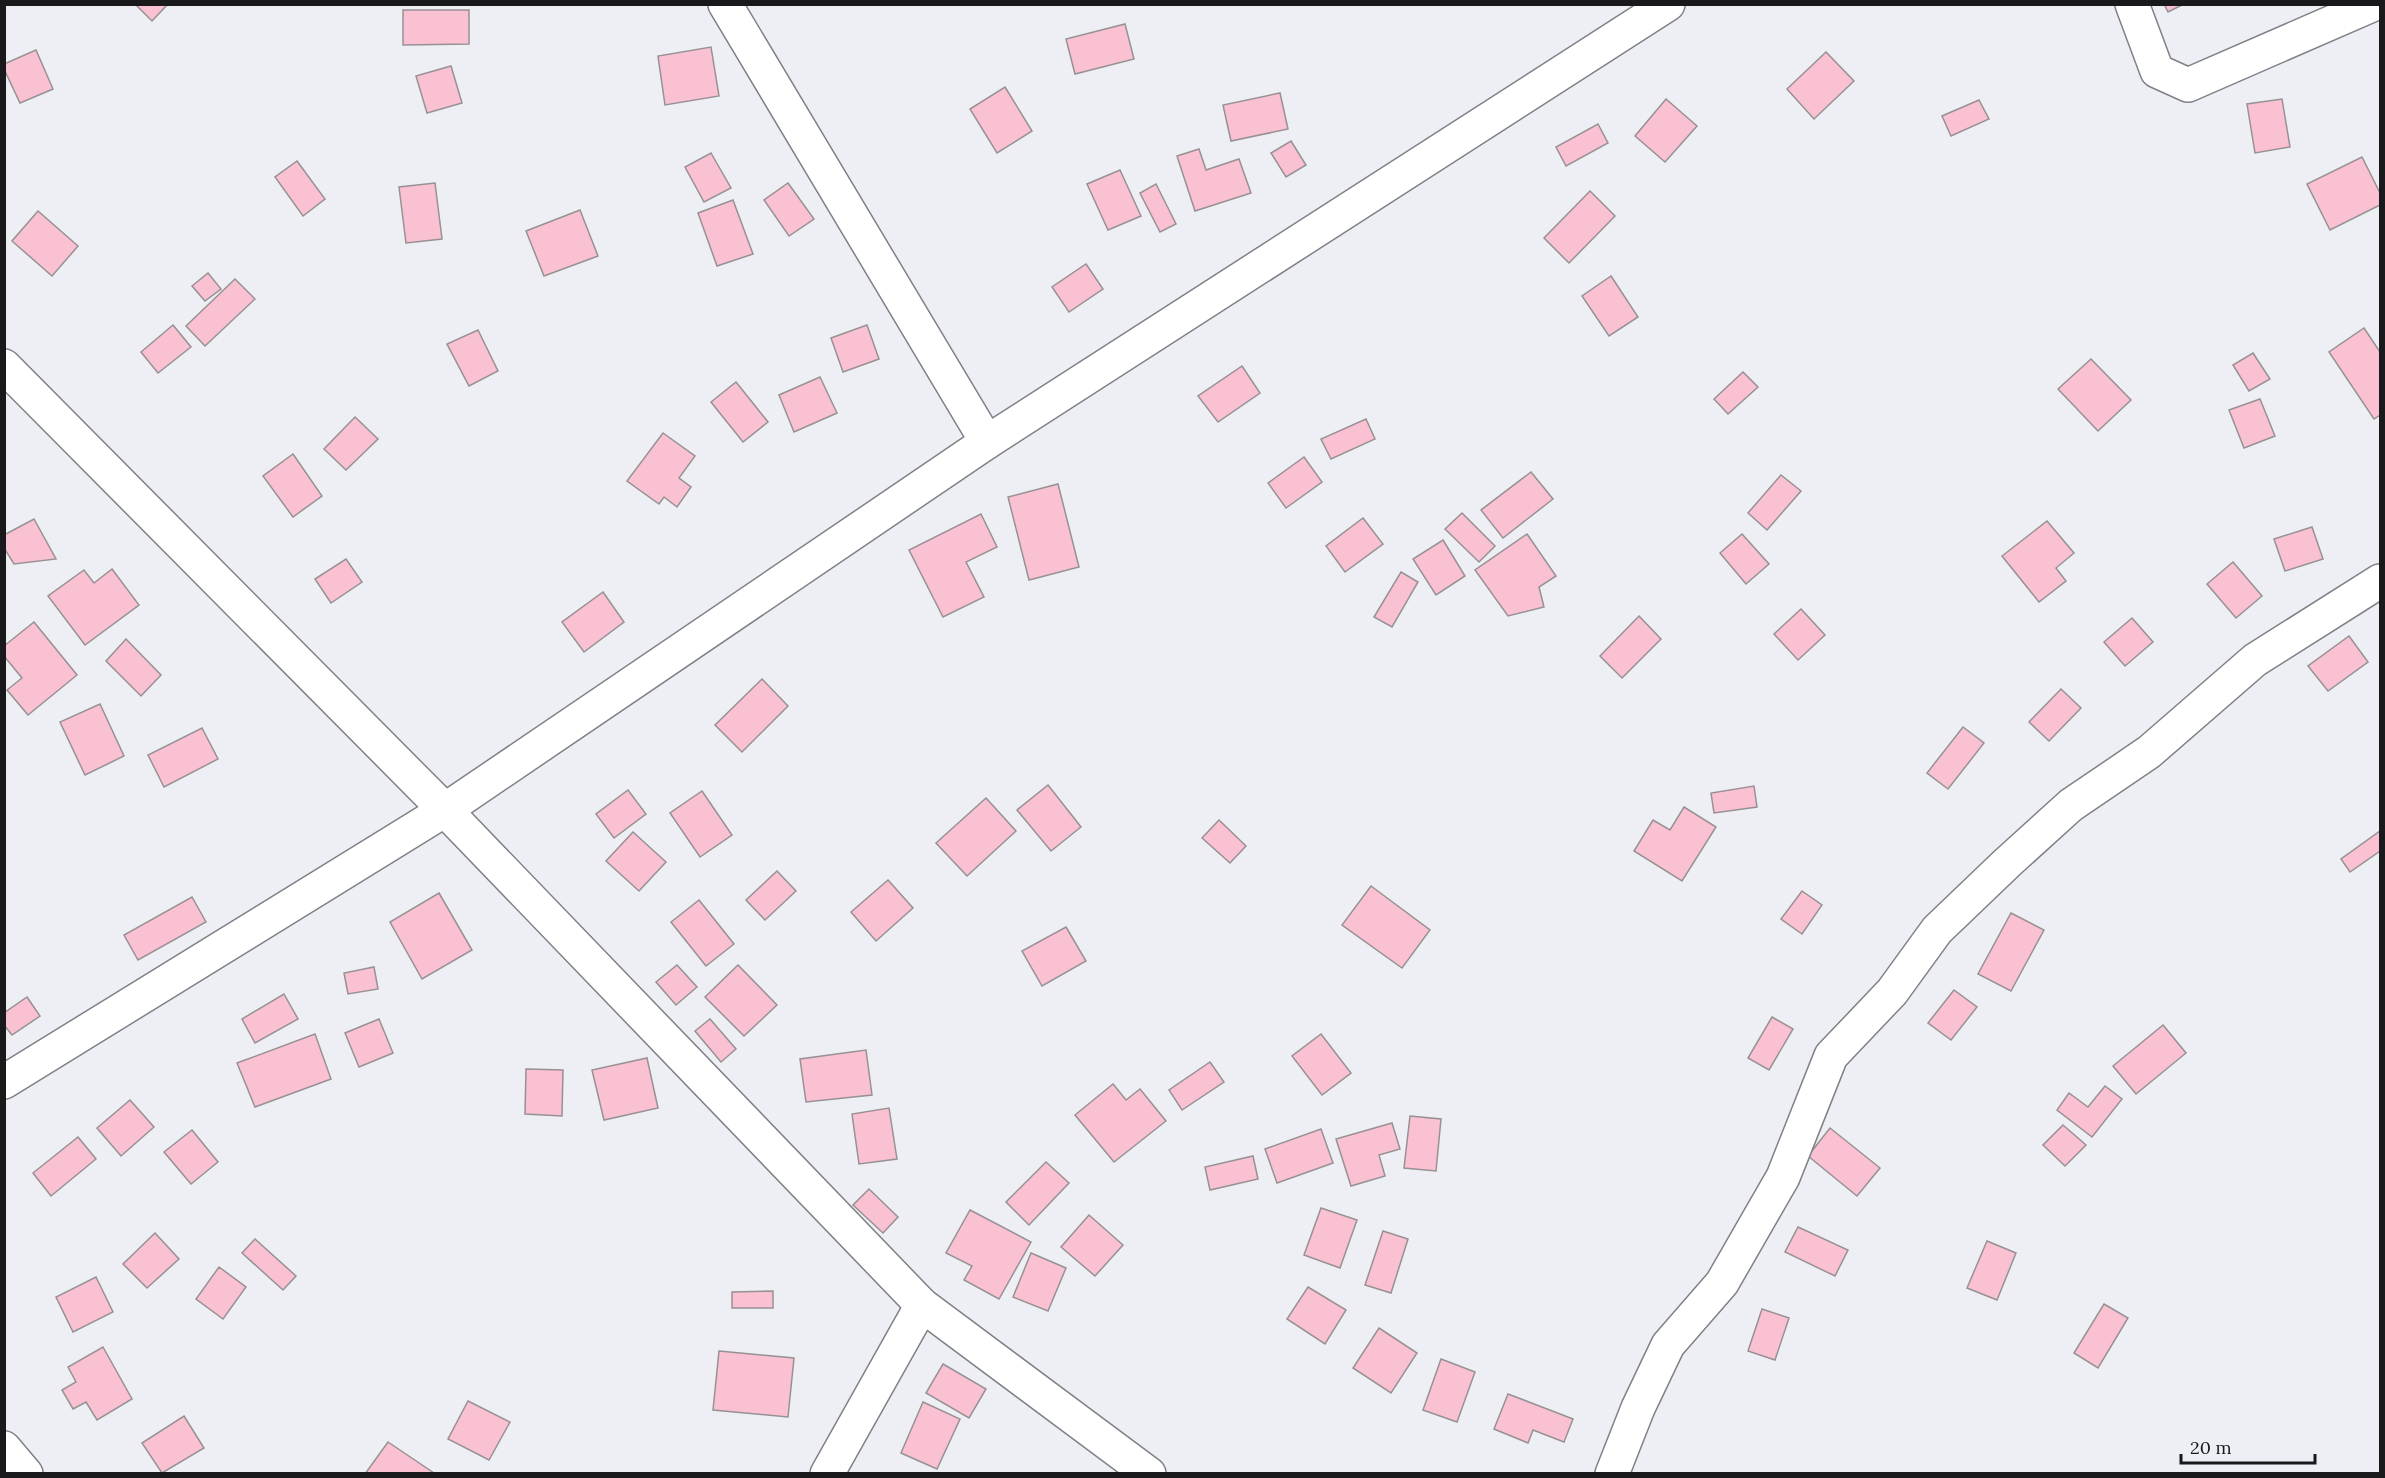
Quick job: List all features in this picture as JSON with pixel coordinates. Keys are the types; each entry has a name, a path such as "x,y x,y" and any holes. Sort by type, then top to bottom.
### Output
{"street":[{"path":"725,4 987,442"},
{"path":"4,1082 446,810 987,442 1668,4"},
{"path":"2133,4 2157,71 2188,85 2374,4"},
{"path":"4,366 446,810 922,1305 1149,1473"},
{"path":"1612,1473 1638,1407 1668,1345 1722,1283 1783,1177 1831,1056 1893,992 1937,930 2071,805 2149,752 2255,660 2380,581"},
{"path":"827,1473 922,1305"},
{"path":"4,1448 26,1473"}],"building":[{"path":"135,4 168,4 152,21"},
{"path":"2164,4 2184,4 2168,12"},
{"path":"403,10 469,10 469,44 403,45"},
{"path":"1125,24 1134,59 1075,74 1066,39"},
{"path":"711,47 719,96 665,105 658,56"},
{"path":"36,50 53,89 20,103 4,69 4,64"},
{"path":"1826,52 1854,81 1814,119 1787,89"},
{"path":"451,66 462,103 427,113 416,76"},
{"path":"1005,87 1032,131 997,153 970,109"},
{"path":"1280,93 1288,129 1231,141 1223,105"},
{"path":"1666,99 1697,126 1665,162 1635,136"},
{"path":"2282,99 2290,147 2255,153 2247,104"},
{"path":"1979,100 1989,119 1951,136 1942,116"},
{"path":"1598,124 1608,143 1566,166 1556,147"},
{"path":"1291,141 1306,165 1286,177 1271,153"},
{"path":"1199,149 1206,170 1239,159 1251,193 1195,211 1177,156"},
{"path":"711,153 731,188 704,202 685,167"},
{"path":"2362,157 2380,193 2380,205 2330,230 2307,184"},
{"path":"297,161 325,199 303,216 275,177"},
{"path":"1120,170 1141,216 1108,230 1087,184"},
{"path":"435,183 442,239 406,243 399,187"},
{"path":"788,183 814,219 789,236 764,200"},
{"path":"1156,184 1176,224 1160,232 1140,193"},
{"path":"1590,191 1615,216 1569,263 1544,238"},
{"path":"733,200 753,254 717,266 698,213"},
{"path":"580,210 598,256 544,276 526,231"},
{"path":"38,211 78,246 52,276 12,241"},
{"path":"1086,264 1103,289 1069,312 1052,287"},
{"path":"208,273 221,289 205,301 192,286"},
{"path":"1611,276 1638,317 1609,336 1582,296"},
{"path":"235,279 255,299 205,346 186,326"},
{"path":"173,325 191,347 158,373 141,352"},
{"path":"867,325 879,359 843,372 831,338"},
{"path":"2364,328 2380,352 2380,415 2374,419 2329,352"},
{"path":"478,330 498,371 469,386 447,344"},
{"path":"2253,353 2270,379 2249,391 2233,365"},
{"path":"2091,359 2131,400 2098,431 2058,389"},
{"path":"1242,366 1260,393 1218,422 1198,396"},
{"path":"1743,372 1758,387 1728,414 1714,399"},
{"path":"820,377 837,413 794,432 779,395"},
{"path":"736,382 768,422 743,442 711,402"},
{"path":"2260,399 2275,436 2244,448 2229,410"},
{"path":"355,417 378,439 346,470 324,449"},
{"path":"1366,419 1375,439 1331,459 1321,439"},
{"path":"663,433 695,456 679,478 691,487 677,507 664,497 659,504 627,481"},
{"path":"293,454 322,496 293,517 263,476"},
{"path":"1304,457 1322,482 1286,508 1268,483"},
{"path":"1531,472 1553,499 1503,538 1481,510"},
{"path":"1781,475 1801,491 1767,530 1748,513"},
{"path":"1058,484 1079,567 1029,580 1008,497"},
{"path":"1462,513 1495,546 1479,562 1445,529"},
{"path":"981,514 997,547 966,562 984,597 943,617 909,550"},
{"path":"1363,518 1383,544 1345,572 1326,546"},
{"path":"34,519 56,559 14,564 4,548 4,535"},
{"path":"2047,521 2074,553 2056,568 2066,581 2039,602 2002,556"},
{"path":"2312,527 2323,559 2285,571 2274,539"},
{"path":"1527,534 1556,576 1539,587 1544,607 1508,616 1475,570"},
{"path":"1742,534 1769,564 1746,584 1720,553"},
{"path":"1443,540 1465,576 1436,595 1413,559"},
{"path":"346,559 362,582 331,603 315,579"},
{"path":"2233,562 2262,596 2236,618 2207,584"},
{"path":"112,569 139,605 85,645 48,596 84,570 94,583"},
{"path":"1401,572 1418,582 1392,627 1374,617"},
{"path":"603,592 624,622 584,652 562,622"},
{"path":"1801,609 1825,635 1798,660 1774,634"},
{"path":"1639,616 1661,639 1622,678 1600,656"},
{"path":"2132,618 2153,642 2125,666 2104,642"},
{"path":"34,622 77,675 28,715 7,690 22,678 4,656 4,646"},
{"path":"2349,636 2368,662 2328,691 2308,666"},
{"path":"126,639 161,675 141,696 106,661"},
{"path":"762,679 788,706 742,752 715,725"},
{"path":"2061,689 2081,708 2049,741 2029,722"},
{"path":"100,704 124,756 85,775 60,722"},
{"path":"1963,727 1984,743 1948,789 1927,773"},
{"path":"202,728 218,759 164,787 148,755"},
{"path":"1048,785 1081,827 1051,851 1017,810"},
{"path":"1754,786 1757,807 1714,813 1711,793"},
{"path":"628,790 646,814 614,838 596,814"},
{"path":"702,791 732,835 700,857 670,813"},
{"path":"986,798 1016,831 967,876 936,843"},
{"path":"1684,807 1716,827 1682,881 1634,851 1653,820 1670,830"},
{"path":"1219,820 1246,846 1230,863 1202,838"},
{"path":"2380,831 2380,851 2350,872 2341,859"},
{"path":"633,832 666,862 639,891 606,861"},
{"path":"777,871 796,891 765,920 746,900"},
{"path":"888,880 913,908 876,941 851,912"},
{"path":"1371,886 1430,930 1402,968 1342,925"},
{"path":"1802,891 1822,905 1802,934 1781,919"},
{"path":"439,893 472,950 422,979 390,922"},
{"path":"192,897 206,922 138,960 124,935"},
{"path":"699,900 734,944 706,966 671,922"},
{"path":"2011,913 2044,930 2011,991 1978,974"},
{"path":"1066,927 1086,961 1042,986 1022,951"},
{"path":"677,965 697,987 676,1005 656,982"},
{"path":"738,965 777,1005 744,1036 705,997"},
{"path":"374,967 378,989 348,994 344,973"},
{"path":"1954,990 1977,1007 1951,1040 1928,1023"},
{"path":"284,994 298,1019 255,1043 242,1019"},
{"path":"27,997 40,1016 12,1035 4,1025 4,1013"},
{"path":"1772,1017 1793,1029 1769,1070 1748,1058"},
{"path":"379,1019 393,1053 359,1067 345,1033"},
{"path":"710,1019 736,1049 721,1062 695,1031"},
{"path":"2163,1025 2186,1053 2136,1094 2113,1066"},
{"path":"315,1034 331,1079 255,1107 237,1063"},
{"path":"1321,1034 1351,1073 1322,1095 1292,1056"},
{"path":"866,1050 872,1095 806,1102 800,1059"},
{"path":"647,1058 658,1108 604,1120 592,1070"},
{"path":"1210,1062 1224,1082 1182,1110 1169,1090"},
{"path":"526,1069 563,1070 562,1116 525,1114"},
{"path":"1113,1084 1126,1100 1140,1089 1166,1121 1114,1162 1075,1115"},
{"path":"2105,1086 2122,1099 2092,1137 2057,1110 2069,1093 2088,1107"},
{"path":"130,1100 154,1127 121,1156 97,1128"},
{"path":"889,1108 897,1159 859,1164 852,1114"},
{"path":"1410,1116 1441,1119 1436,1171 1404,1168"},
{"path":"1392,1123 1400,1149 1379,1155 1385,1176 1351,1186 1336,1139"},
{"path":"2063,1125 2086,1145 2065,1166 2043,1145"},
{"path":"1830,1128 1880,1168 1857,1196 1808,1156"},
{"path":"1321,1129 1333,1163 1277,1183 1265,1149"},
{"path":"192,1130 218,1162 191,1184 164,1152"},
{"path":"78,1137 96,1159 51,1196 33,1173"},
{"path":"1253,1156 1258,1179 1210,1190 1205,1167"},
{"path":"1046,1162 1069,1183 1029,1225 1006,1202"},
{"path":"869,1189 898,1217 883,1233 853,1205"},
{"path":"1321,1208 1357,1220 1340,1268 1304,1255"},
{"path":"970,1210 1031,1242 999,1299 964,1280 972,1266 946,1253"},
{"path":"1089,1215 1123,1245 1095,1276 1061,1247"},
{"path":"1798,1227 1848,1250 1835,1276 1785,1252"},
{"path":"1383,1231 1408,1239 1391,1293 1365,1285"},
{"path":"155,1233 179,1259 147,1288 123,1264"},
{"path":"255,1239 296,1276 283,1290 242,1253"},
{"path":"1987,1241 2016,1253 1997,1300 1967,1288"},
{"path":"1031,1253 1066,1268 1048,1311 1013,1297"},
{"path":"219,1267 246,1287 223,1319 196,1299"},
{"path":"96,1277 113,1312 73,1332 56,1297"},
{"path":"1308,1287 1346,1310 1325,1344 1287,1319"},
{"path":"773,1291 773,1308 732,1308 732,1292"},
{"path":"2104,1304 2128,1318 2098,1368 2074,1353"},
{"path":"1762,1309 1789,1318 1775,1360 1748,1351"},
{"path":"1379,1328 1417,1353 1391,1393 1353,1368"},
{"path":"103,1347 132,1399 97,1420 86,1402 73,1409 62,1390 76,1382 68,1367"},
{"path":"719,1351 794,1358 788,1417 713,1410"},
{"path":"1441,1359 1475,1372 1457,1422 1423,1410"},
{"path":"943,1364 986,1389 969,1418 926,1393"},
{"path":"1508,1394 1573,1419 1564,1442 1533,1430 1528,1443 1494,1429"},
{"path":"468,1401 510,1422 489,1460 448,1439"},
{"path":"923,1402 960,1419 937,1469 901,1453"},
{"path":"184,1416 204,1448 162,1473 142,1443"},
{"path":"388,1442 434,1473 365,1474"}]}
